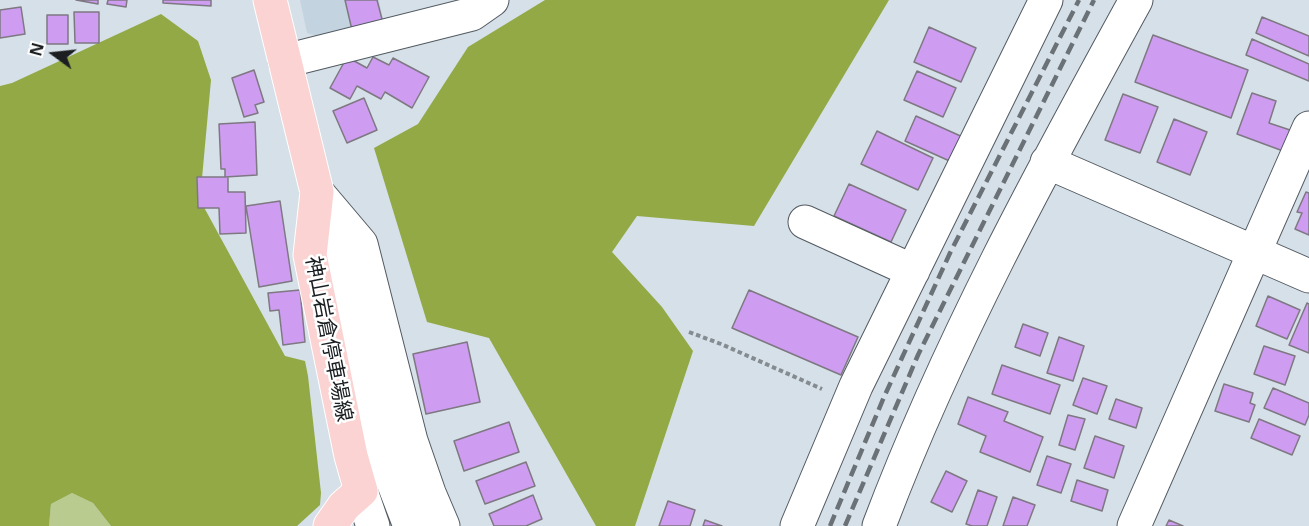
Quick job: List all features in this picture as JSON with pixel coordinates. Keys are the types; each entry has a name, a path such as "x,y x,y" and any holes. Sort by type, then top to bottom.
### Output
{"main road":[{"name":"神山岩倉停車場線","path":"270,0 316,192 310,255 351,456 361,491"},
{"path":"330,526 344,506 361,491"}],"street":[{"path":"797,526 850,402 1046,0"},
{"path":"879,526 943,372 1047,162 1136,0"},
{"path":"285,61 477,5"},
{"path":"1134,526 1309,128"},
{"path":"1047,162 1309,276"},
{"path":"316,192 382,453 410,526"},
{"path":"316,192 361,244 411,441 443,526"},
{"path":"805,222 913,271"},
{"path":"361,491 374,526"}],"path":[{"path":"689,332 850,402"}],"shaded area":[{"path":"300,0 379,0 384,25 325,39 307,33"}],"green space":[{"path":"545,0 889,0 754,226 637,216 612,252 662,307 693,351 635,526 596,526 489,338 427,322 374,148 418,124 468,47"},
{"path":"161,14 198,41 211,80 200,200 285,356 305,361 321,493 320,505 297,526 111,526 93,503 72,493 51,504 49,526 0,526 0,86 12,83"},
{"path":"72,493 93,503 111,526 49,526 51,504"}],"building":[{"path":"76,0 98,0 98,4"},
{"path":"108,0 127,0 126,7 107,4"},
{"path":"163,0 211,0 211,6 163,3"},
{"path":"345,0 377,0 383,23 352,30"},
{"path":"21,7 25,34 0,38 0,10"},
{"path":"74,12 99,12 99,43 75,43"},
{"path":"47,15 68,15 68,44 47,44"},
{"path":"1262,17 1309,36 1309,56 1256,33"},
{"path":"929,27 976,48 961,82 914,62"},
{"path":"1153,35 1248,70 1231,118 1135,82"},
{"path":"1252,39 1309,64 1309,81 1246,55"},
{"path":"347,57 367,68 373,57 389,65 393,58 429,77 412,108 385,92 381,99 357,86 350,99 330,88"},
{"path":"254,70 264,102 255,105 258,113 244,117 232,78"},
{"path":"917,71 956,88 943,117 904,100"},
{"path":"1252,93 1276,101 1269,123 1290,130 1283,151 1237,134"},
{"path":"1123,94 1158,107 1140,153 1105,140"},
{"path":"364,98 377,130 347,143 333,111"},
{"path":"916,116 965,138 954,163 905,141"},
{"path":"1174,119 1207,132 1190,175 1157,162"},
{"path":"255,122 257,175 225,177 225,169 221,169 219,124"},
{"path":"877,131 933,158 918,190 861,164"},
{"path":"197,177 228,177 228,192 245,192 246,233 220,234 219,208 198,208"},
{"path":"849,184 906,210 891,242 834,216"},
{"path":"1306,192 1309,193 1309,235 1295,229 1302,213 1297,212"},
{"path":"280,201 292,281 259,287 246,206"},
{"path":"300,290 305,342 283,345 279,310 270,311 268,293"},
{"path":"749,290 858,337 841,375 732,328"},
{"path":"1268,296 1300,310 1287,339 1256,326"},
{"path":"1307,303 1309,304 1309,353 1289,345"},
{"path":"1023,324 1048,333 1040,356 1015,347"},
{"path":"1059,337 1084,346 1073,381 1047,373"},
{"path":"467,342 480,402 426,414 413,354"},
{"path":"1264,346 1295,356 1285,385 1254,374"},
{"path":"1002,365 1060,385 1050,414 992,394"},
{"path":"1083,378 1107,386 1097,414 1073,405"},
{"path":"1224,384 1253,393 1250,403 1255,405 1249,422 1215,411"},
{"path":"1273,388 1309,403 1309,415 1305,425 1264,408"},
{"path":"968,397 1008,412 1004,421 1043,437 1030,472 980,452 986,436 958,424"},
{"path":"1116,399 1142,408 1136,428 1109,419"},
{"path":"1068,415 1085,419 1075,450 1059,445"},
{"path":"1259,419 1300,436 1292,455 1251,438"},
{"path":"509,422 519,452 464,471 454,441"},
{"path":"1095,436 1124,446 1114,478 1084,468"},
{"path":"1047,456 1071,464 1061,493 1037,485"},
{"path":"526,462 535,486 485,504 476,481"},
{"path":"946,471 967,481 952,512 931,502"},
{"path":"1077,480 1108,490 1102,511 1071,501"},
{"path":"978,490 997,497 987,526 966,524"},
{"path":"533,495 542,519 526,526 494,526 489,514"},
{"path":"1013,497 1035,505 1027,526 1003,526"},
{"path":"668,501 695,510 690,526 659,526"},
{"path":"705,520 722,526 703,526"},
{"path":"1169,520 1183,526 1166,526"}],"railway":[{"path":"830,526 884,397 950,253 1079,0"},
{"path":"845,526 918,355 1094,0"}]}
